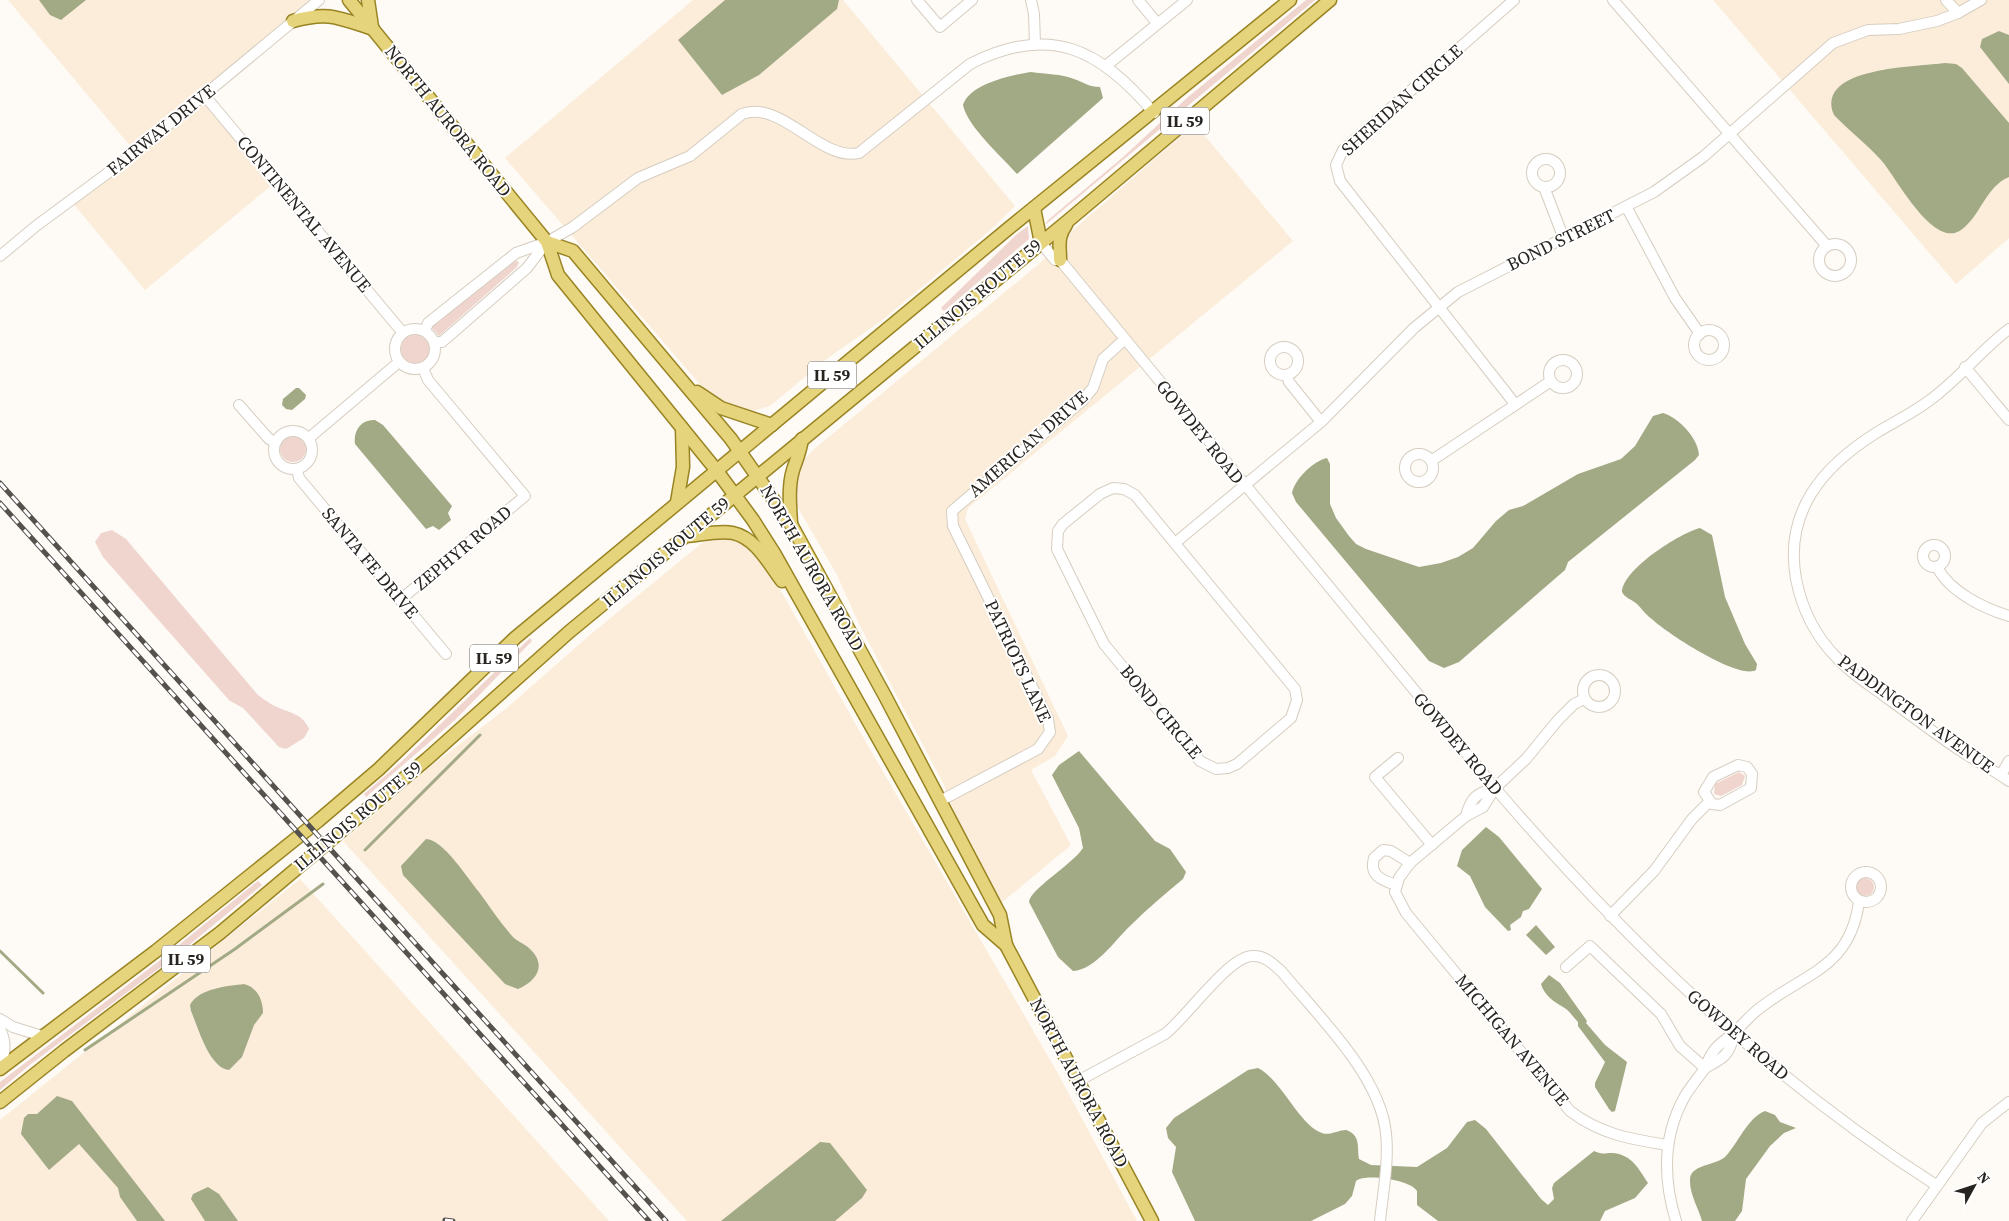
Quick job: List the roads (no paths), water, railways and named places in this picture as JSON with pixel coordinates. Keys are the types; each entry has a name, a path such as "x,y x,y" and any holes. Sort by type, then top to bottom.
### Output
{"main road":[{"name":"NORTH AURORA ROAD","path":"349,0 547,242 558,275 735,495 770,547 983,925 1006,945"},
{"path":"293,22 315,15 329,15 373,29 368,0"},
{"name":"ILLINOIS ROUTE 59","path":"0,1067 156,951 352,794 515,638 1034,208 1154,113 1290,0"},
{"name":"ILLINOIS ROUTE 59","path":"0,1102 220,933 427,758 570,632 1069,220 1330,0"},
{"path":"1034,208 1041,243"},
{"path":"1060,260 1060,232 1069,220"},
{"name":"NORTH AURORA ROAD","path":"547,242 573,250 741,452 792,526 1000,915 1006,945 1152,1221"},
{"path":"686,385 721,408 772,425"},
{"path":"677,502 683,467 682,428"},
{"path":"792,526 791,480 793,468 800,457 802,439"},
{"path":"686,536 724,532 733,533 745,538 757,548 810,618"}],"street":[{"name":"FAIRWAY DRIVE","path":"0,256 49,216 128,158 319,0"},
{"path":"917,0 940,27 972,0"},
{"path":"1032,0 1035,44"},
{"path":"1138,0 1157,24"},
{"path":"1107,65 1187,0"},
{"name":"SHERIDAN CIRCLE","path":"1514,0 1343,150 1336,165 1340,181 1515,404"},
{"path":"1613,0 1827,246"},
{"path":"1946,0 1958,13"},
{"name":"BOND STREET","path":"1175,543 1321,422 1439,306 1479,280 1627,208 1680,175 1730,134 1833,43 1868,30 1919,26 1958,13 1981,0"},
{"path":"425,331 428,323 516,253 547,242 574,227 626,186 690,156 742,114 750,111 766,113 844,154 860,153 970,64 998,52 1035,44 1067,48 1107,65 1122,77 1154,113"},
{"name":"CONTINENTAL AVENUE","path":"205,96 402,333"},
{"path":"1544,187 1564,239"},
{"path":"1627,208 1676,298 1700,334"},
{"path":"434,342 442,342 527,268 547,242"},
{"name":"GOWDEY ROAD","path":"1041,243 1055,260 1060,260 1244,486 1546,849 1650,956 1734,1033 1835,1115 1936,1185"},
{"path":"413,329 425,331 434,342 435,354 423,368 410,369 399,362 394,348 396,342 402,333 413,329"},
{"name":"PADDINGTON AVENUE","path":"2005,778 1941,737 1836,658 1816,632 1807,615 1795,570 1798,523 1808,496 1822,477 1864,441 1936,396 1965,367 2009,329"},
{"name":"AMERICAN DRIVE","path":"953,526 952,511 1082,401 1093,388 1103,359 1125,339"},
{"path":"309,438 399,362"},
{"path":"1965,367 2009,420"},
{"name":"ZEPHYR ROAD","path":"400,600 525,496 428,380 423,368"},
{"path":"1287,375 1289,382 1321,422"},
{"path":"1431,461 1551,381"},
{"path":"238,405 269,439 276,442"},
{"path":"298,431 309,438 313,451 308,463 297,470 285,468 280,464 274,454 276,442 285,433 298,431"},
{"name":"SANTA FE DRIVE","path":"297,470 299,478 446,654"},
{"name":"BOND CIRCLE","path":"1113,488 1124,489 1135,494 1175,543 1291,682 1297,694 1296,710 1288,722 1237,764 1228,768 1214,768 1200,761 1104,644 1062,559 1056,539 1063,524 1100,494 1113,488"},
{"name":"PATRIOTS LANE","path":"940,801 1038,748 1050,732 1048,719 953,526"},
{"path":"1937,566 1946,581 1964,595 1986,607 2009,616"},
{"path":"1410,864 1391,851 1383,850 1374,858 1373,871 1376,876 1396,885 1410,864 1466,816 1469,806 1478,793 1495,788 1526,759 1563,714 1574,704 1584,699"},
{"path":"1398,758 1375,777 1432,846"},
{"path":"2005,778 2009,761"},
{"path":"1738,765 1745,766 1750,771 1753,781 1748,791 1720,804 1709,802 1704,792 1713,777 1738,765"},
{"path":"1610,916 1654,871 1692,819 1709,802"},
{"name":"MICHIGAN AVENUE","path":"1396,885 1397,899 1406,913 1570,1110 1602,1131 1629,1140 1668,1145"},
{"path":"1676,1221 1667,1173 1668,1145 1678,1109 1704,1068 1709,1056 1717,1047 1765,1003 1814,975 1830,961 1856,922 1859,901"},
{"path":"1566,967 1590,946 1661,1014 1680,1046 1704,1068"},
{"path":"1078,1081 1165,1034 1175,1026 1233,964 1247,956 1261,956 1268,959 1282,972 1364,1073 1384,1118 1387,1153 1380,1221"},
{"path":"0,1019 13,1027 42,1036"},
{"path":"0,1029 4,1044 4,1059 0,1067"},
{"path":"1912,1221 1982,1122 2009,1102"}],"waterway":[{"path":"365,850 480,735"},
{"path":"85,1050 235,949 323,884"},
{"path":"0,951 43,993"}],"railway":[{"path":"0,483 666,1221"},
{"path":"0,503 649,1221"},
{"path":"445,1220 453,1221"}]}
